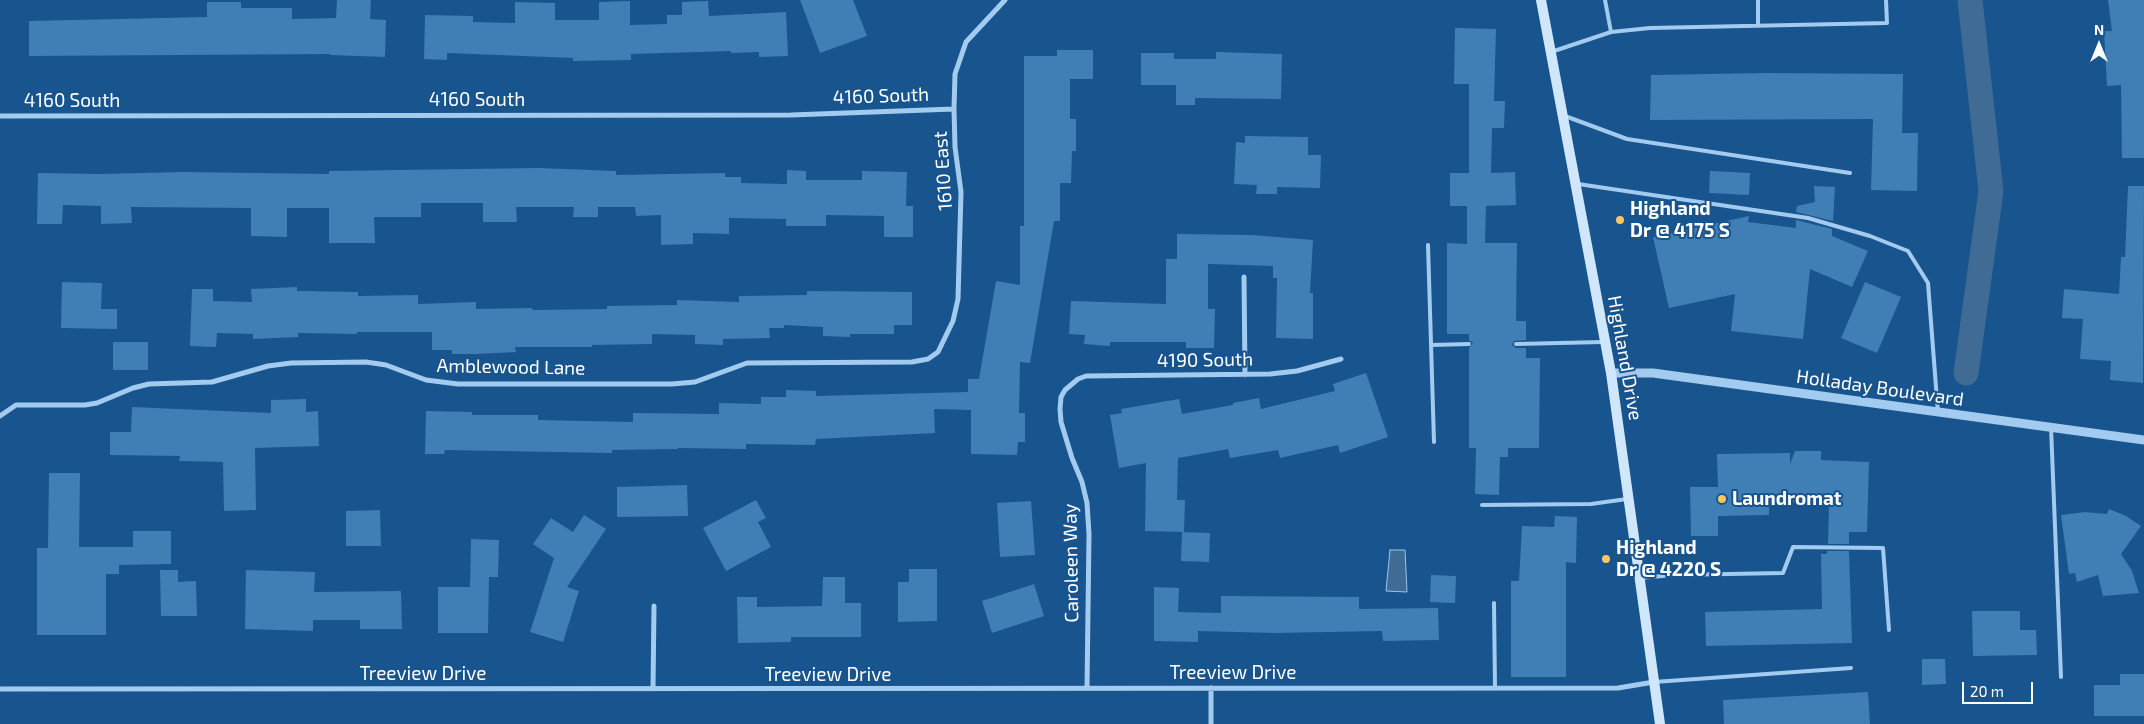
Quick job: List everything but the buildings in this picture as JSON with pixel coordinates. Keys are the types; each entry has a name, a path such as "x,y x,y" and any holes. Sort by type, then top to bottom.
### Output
{"main road":[{"name":"Highland Drive","path":"1541,0 1611,372 1660,724"}],"street":[{"name":"1610 East","path":"938,352 953,321 960,277 961,192 955,146 955,74 966,42 1005,0"},
{"name":"4160 South","path":"0,116 791,115 954,108"},
{"path":"1244,277 1245,374"},
{"name":"Amblewood Lane","path":"0,416 16,405 85,405 97,403 133,388 149,384 212,382 285,363 366,362 386,365 426,380 458,384 672,384 695,382 747,363 912,362 928,359 938,352"},
{"name":"4190 South","path":"1070,385 1086,376 1097,375 1245,374 1297,371 1341,359"},
{"name":"Holladay Boulevard","path":"1611,372 1653,373 2144,440"},
{"name":"Caroleen Way","path":"1070,385 1061,397 1060,409 1064,435 1082,482 1087,503 1089,534 1087,688"},
{"path":"653,689 654,606"},
{"name":"Treeview Drive","path":"0,689 1618,688 1654,682"},
{"path":"1211,724 1212,688"}],"lane":[{"path":"1604,0 1611,32"},
{"path":"1758,0 1758,25"},
{"path":"1551,52 1611,32 1650,28 1887,23 1886,0"},
{"path":"1563,116 1627,139 1850,173"},
{"path":"1576,183 1808,218 1870,236 1908,251 1928,283 1938,412"},
{"path":"1428,245 1434,442"},
{"path":"1516,344 1606,342"},
{"path":"1430,345 1469,344"},
{"path":"2051,427 2061,676"},
{"path":"1482,505 1592,504 1629,498"},
{"path":"1640,578 1674,575 1782,573 1793,547 1883,548 1889,630"},
{"path":"1494,602 1495,688"},
{"path":"1654,682 1851,668"}],"water":[{"path":"1390,550 1405,550 1407,592 1386,591"}],"waterway":[{"path":"1966,373 1991,191 1970,0"}],"place":[{"name":"Highland Dr @ 4175 S","path":"1620,220"},
{"name":"Laundromat","path":"1722,499"},
{"name":"Highland Dr @ 4220 S","path":"1606,559"}]}
